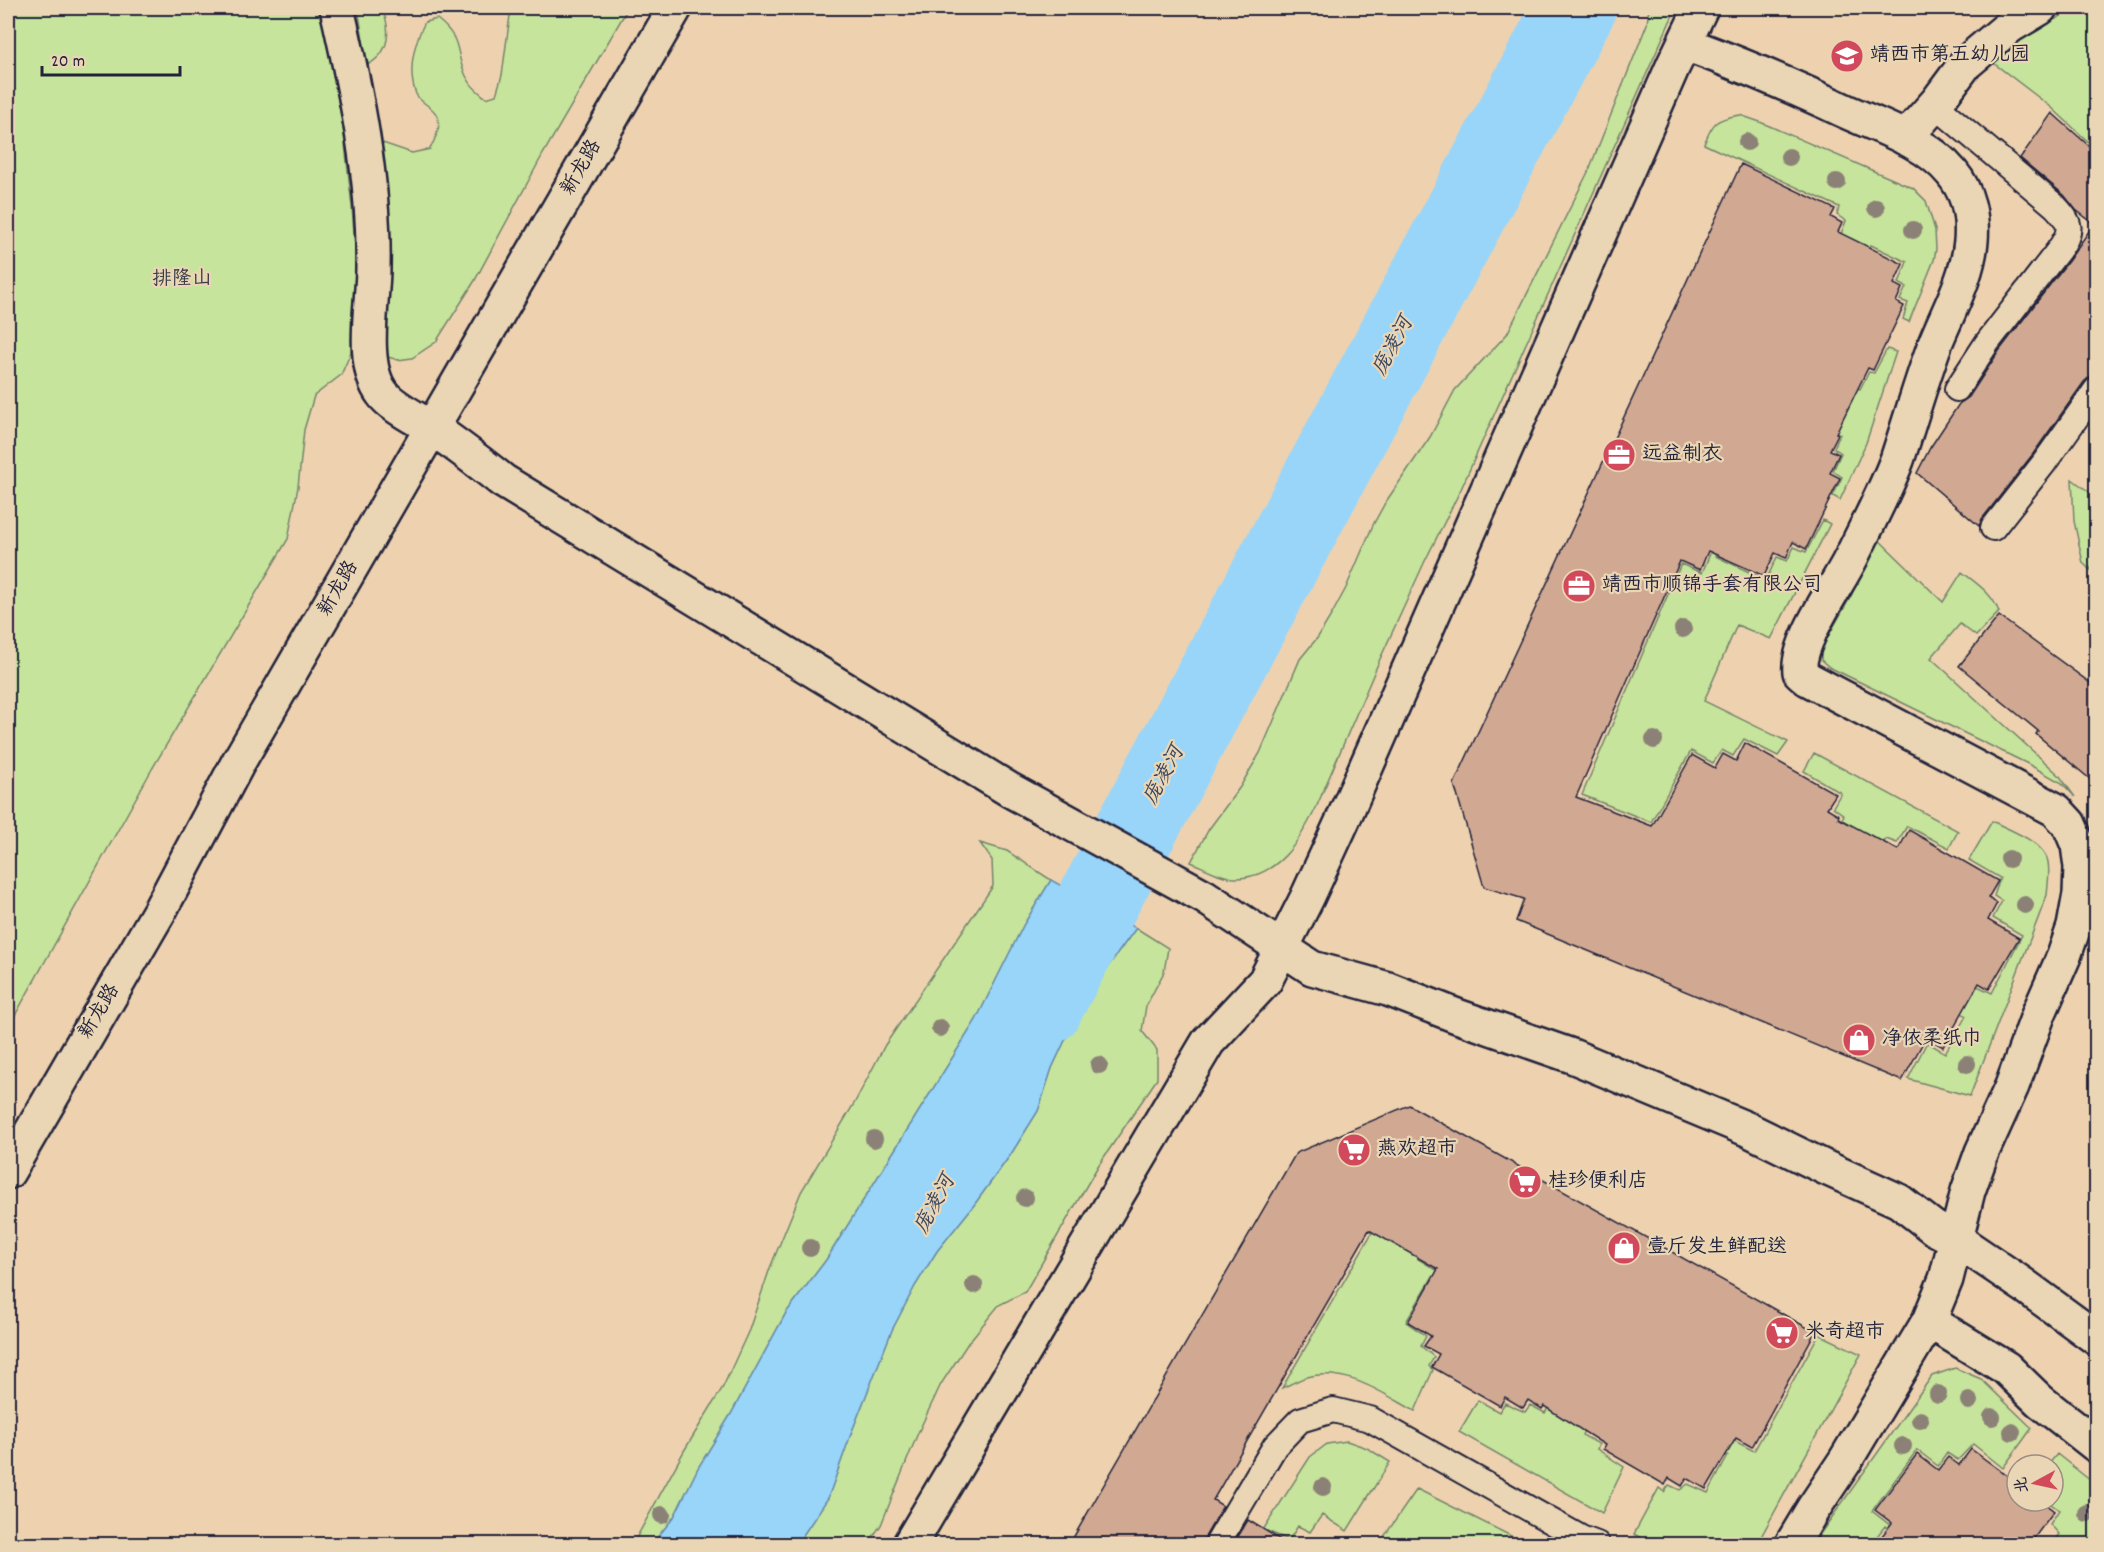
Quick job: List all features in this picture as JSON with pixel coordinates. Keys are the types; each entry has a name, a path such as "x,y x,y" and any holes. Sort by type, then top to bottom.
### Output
{"street":[{"path":"337,8 361,129 372,221 370,351 373,374 382,394 503,480 1010,790 1205,897 1312,968 1388,989 1572,1056 1747,1129 1899,1201 1934,1228 1957,1240 2097,1338"},
{"name":"新龙路","path":"8,1172 160,910 239,761 653,8"},
{"name":"新龙路","path":"8,1138 424,423 675,8"},
{"path":"910,1545 1208,1042 1264,981 1307,898 1701,8"},
{"path":"1905,138 1937,102 1966,63 2010,26 2040,8"},
{"path":"1685,44 1755,70 1905,138 1931,154 1952,173 1964,192 1971,216 1971,243 1964,273 1923,378 1896,462 1850,561 1804,647 1799,662 1800,672 1808,679 2055,810 2069,824 2089,864 2074,927 2064,956 2039,1012 2012,1086 1982,1152 1968,1191 1946,1279 1929,1321 1792,1545"},
{"path":"1929,1321 2006,1368 2040,1401 2097,1445"}],"lane":[{"path":"1937,102 1947,116 2055,206 2066,218 2070,228 2062,245 1987,343 1957,388"},
{"path":"1994,528 2097,390"},
{"path":"1216,1545 1275,1446 1300,1420 1333,1410 1370,1419 1597,1545"}],"green space":[{"name":"排隆山","path":"8,8 321,8 343,126 359,300 351,352 341,375 314,396 304,430 298,487 288,539 152,769 8,1028"},
{"path":"358,8 382,8 387,24 385,47 375,60 367,65"},
{"path":"511,8 628,8 543,154 474,282 436,342 412,358 398,360 388,357 385,340 380,142 412,153 430,149 436,136 438,118 416,94 412,76 415,48 425,22 437,19 446,27 456,42 461,64 469,81 486,98 496,95 502,75"},
{"path":"1649,8 1676,8 1461,489 1380,659 1310,820 1294,844 1275,865 1250,877 1229,877 1191,862 1209,829 1240,787 1260,753 1300,659 1318,637 1332,614 1385,503 1430,437 1455,390 1507,334 1589,170 1647,24"},
{"path":"2073,8 2096,8 2096,149 2051,107 1987,58"},
{"path":"1740,115 1913,188 1926,201 1935,230 1936,249 1934,260 1909,322 1903,319 1908,303 1900,300 1906,287 1899,283 1907,262 1871,245 1863,258 1836,247 1846,221 1837,215 1839,207 1704,144 1716,123 1725,118"},
{"path":"1887,349 1896,352 1866,443 1840,500 1833,496 1842,477 1833,471 1841,453 1834,448 1840,434 1795,411 1852,387 1860,389 1869,372 1874,373"},
{"path":"2072,479 2096,497 2096,560 2090,570 2083,563 2074,521"},
{"path":"1823,520 1830,524 1771,639 1737,625 1704,701 1788,742 1778,756 1744,739 1733,756 1722,750 1713,763 1691,751 1651,822 1582,795 1681,564 1702,573 1720,530 1725,532 1715,556 1766,580 1777,557 1787,561 1794,547 1806,552"},
{"path":"1878,539 1943,602 1962,572 1984,589 1992,599 1999,612 1976,636 1960,624 1931,658 2059,775 2075,797 2062,783 2028,764 1829,667 1821,660 1821,649 1850,598"},
{"path":"1814,753 1958,831 1949,848 1907,826 1897,843 1886,839 1875,857 1835,832 1844,815 1833,807 1841,793 1804,771"},
{"path":"1992,821 2025,837 2040,848 2048,862 2049,878 2047,895 1970,1096 1908,1079 1927,1042 1945,1053 1966,1016 1952,1006 1967,981 1992,993 2022,935 1993,918 2002,901 1994,896 2000,878 1969,860"},
{"path":"980,843 1007,851 1051,880 1024,924 976,1020 826,1260 786,1313 731,1414 698,1468 674,1517 652,1544 633,1544 684,1451 723,1387 749,1330 770,1268 801,1192 855,1102 885,1045 993,886 992,860"},
{"path":"1136,928 1168,948 1164,972 1146,1006 1142,1031 1157,1050 1157,1079 1098,1166 1025,1292 999,1305 968,1343 941,1384 918,1433 881,1525 868,1544 797,1544 828,1498 892,1330 915,1286 937,1251 1011,1154 1038,1111 1052,1068 1075,1019 1109,965"},
{"path":"1373,1231 1419,1255 1418,1259 1458,1283 1455,1287 1433,1276 1406,1322 1426,1336 1421,1346 1434,1357 1429,1366 1433,1370 1415,1411 1364,1384 1336,1376 1307,1377 1282,1388"},
{"path":"1819,1334 1861,1354 1757,1544 1652,1544 1634,1534 1659,1488 1664,1492 1669,1485 1680,1490 1688,1484 1708,1493 1728,1456 1715,1449 1723,1435 1754,1451"},
{"path":"1571,1366 1585,1428 1582,1435 1599,1444 1597,1449 1624,1467 1602,1513 1459,1432 1478,1400 1499,1412 1505,1403 1525,1412 1530,1405 1545,1413"},
{"path":"1955,1368 1981,1379 2032,1428 2014,1453 2005,1453 2003,1468 1973,1444 1958,1460 1947,1453 1938,1466 1917,1450 1872,1511 1908,1539 1906,1542 1885,1526 1871,1544 1813,1544 1932,1376"},
{"path":"1347,1441 1367,1448 1390,1462 1347,1531 1322,1515 1310,1532 1298,1526 1289,1540 1267,1531 1259,1544 1254,1544 1310,1457 1327,1444"},
{"path":"2065,1460 2096,1485 2096,1544 2052,1544 2059,1534 2050,1524 2057,1513 2065,1513"},
{"path":"1417,1489 1527,1544 1379,1544"}],"water":[{"path":"1051,880 1136,928 1109,965 1075,1019 1052,1068 1038,1111 1011,1154 937,1251 915,1286 892,1330 828,1498 797,1544 652,1544 674,1517 698,1468 731,1414 786,1313 826,1260 976,1020 1024,924"}],"building":[{"path":"2052,113 2097,153 2097,370 2084,382 1979,526 1917,473 1930,448 1959,404 1969,397 1999,351 2094,224 2020,158"},
{"path":"1741,164 1835,209 1831,217 1842,223 1838,232 1903,264 1894,284 1902,288 1896,302 1904,306 1873,370 1868,368 1836,433 1838,434 1830,450 1839,454 1830,473 1840,478 1806,549 1793,542 1786,558 1775,553 1764,576 1708,551 1700,570 1680,561 1576,797 1652,826 1692,755 1715,768 1723,754 1736,761 1745,743 1836,794 1827,808 1839,815 1838,818 1898,850 1909,830 1998,881 1988,898 1997,903 1988,920 2019,938 1989,989 1979,983 1943,1047 1926,1037 1902,1081 1516,921 1524,899 1484,887 1454,784"},
{"path":"1999,616 2097,688 2097,785 2036,734 2038,731 1959,666"},
{"path":"1409,1105 1815,1332 1752,1447 1736,1438 1706,1489 1687,1478 1682,1486 1669,1478 1665,1485 1603,1449 1605,1445 1544,1406 1542,1409 1528,1400 1523,1408 1505,1397 1500,1406 1432,1367 1439,1354 1424,1346 1431,1336 1408,1322 1438,1269 1369,1230 1213,1500 1223,1506 1205,1537 1203,1545 1069,1545 1296,1153"},
{"path":"1971,1449 2005,1474 2005,1513 2053,1513 2029,1545 1875,1545 1892,1523 1875,1510 1917,1454 1938,1470 1948,1457 1959,1465"},
{"path":"1248,1520 1289,1545 1233,1545"}],"waterway":[{"name":"庞凌河","path":"1042,1006 1575,8"}],"place":[{"name":"靖西市第五幼儿园","path":"1847,56"},
{"name":"远益制衣","path":"1619,455"},
{"name":"靖西市顺锦手套有限公司","path":"1579,586"},
{"name":"净依柔纸巾","path":"1859,1040"},
{"name":"燕欢超市","path":"1354,1150"},
{"name":"桂珍便利店","path":"1525,1182"},
{"name":"壹斤发生鲜配送","path":"1624,1248"},
{"name":"米奇超市","path":"1782,1333"}]}
